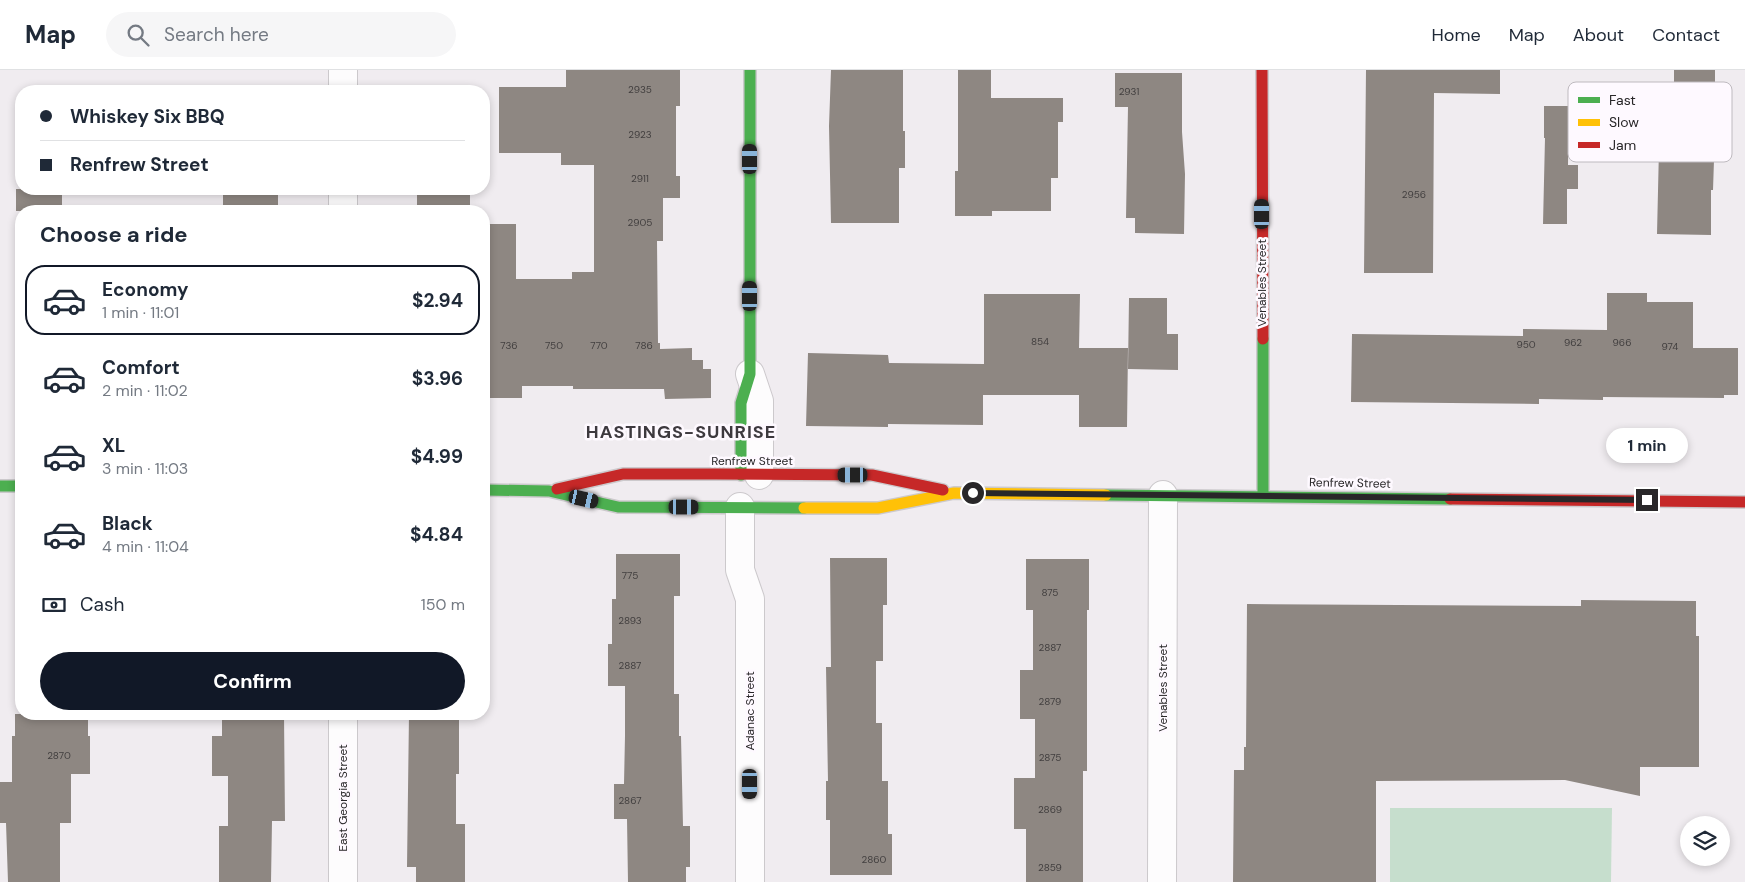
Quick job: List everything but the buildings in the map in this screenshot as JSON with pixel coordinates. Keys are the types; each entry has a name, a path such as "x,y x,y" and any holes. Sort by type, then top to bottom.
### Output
{"street":[{"path":"343,70 343,85"},
{"path":"750,70 750,374 759,401 750,475"},
{"name":"Venables Street","path":"1262,70 1263,496"},
{"name":"Renfrew Street","path":"549,491 623,474 872,475 954,493"},
{"path":"0,486 15,486"},
{"name":"Renfrew Street","path":"490,490 549,491 618,506 878,508 954,493 1745,502"},
{"name":"Venables Street","path":"1162,882 1163,495"},
{"name":"Adanac Street","path":"750,507 740,570 750,600 750,882"},
{"name":"East Georgia Street","path":"343,720 343,882"}],"green space":[{"path":"1390,808 1612,808 1611,882 1390,882"}],"traffic: fast":[{"path":"741,475 741,403 750,374 750,70"},
{"path":"1263,339 1263,496"},
{"path":"0,486 15,486"},
{"path":"490,490 549,491 618,507 804,508"},
{"path":"1106,495 1450,499"}],"traffic: slow":[{"path":"804,508 878,508 954,493 1106,495"}],"traffic: jam":[{"path":"1262,70 1263,339"},
{"path":"557,489 623,474 716,474 872,475 943,490"},
{"path":"1450,499 1745,502"}],"district":[{"name":"HASTINGS-SUNRISE","path":"681,432"}],"route":[{"path":"973,493 1647,500"}]}
